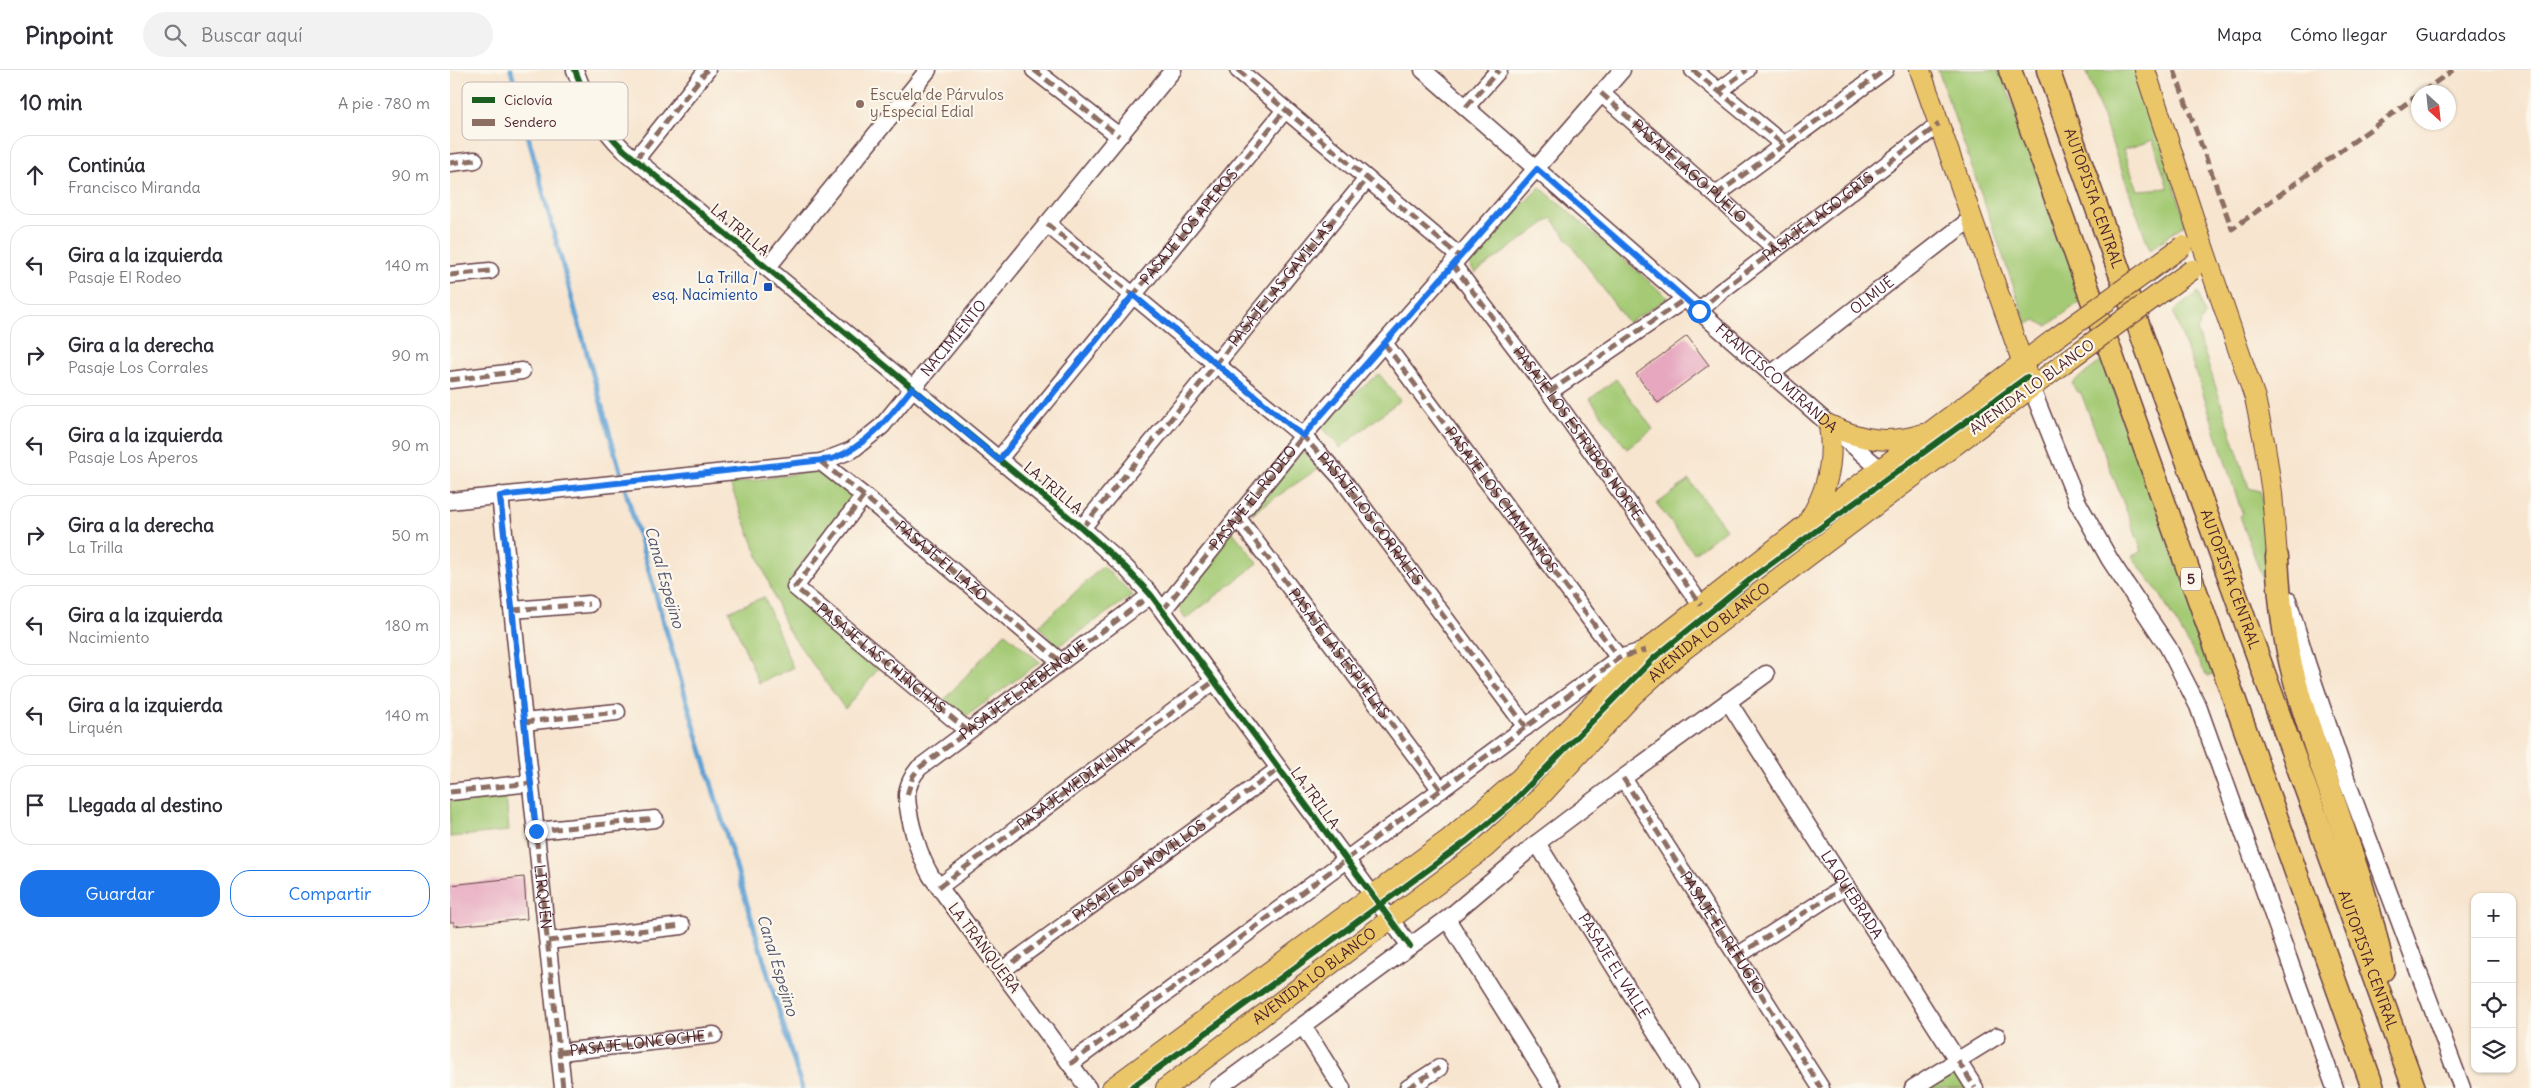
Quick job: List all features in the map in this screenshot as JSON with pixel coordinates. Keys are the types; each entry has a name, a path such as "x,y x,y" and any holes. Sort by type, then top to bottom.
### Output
{"highway":[{"name":"5","path":"2010,70 2373,1088"},
{"name":"AUTOPISTA CENTRAL","path":"2048,70 2142,338 2414,1088"},
{"path":"2277,557 2283,622 2294,676 2372,921 2387,990 2391,1025"}],"main road":[{"path":"1920,70 2031,387"},
{"path":"2145,70 2199,265 2255,398 2265,446 2277,557"},
{"name":"AVENIDA LO BLANCO","path":"1112,1088 1449,839 1498,798 1646,650 1701,605 2022,362 2191,241"},
{"name":"AVENIDA LO BLANCO","path":"1166,1088 1461,868 1509,827 1562,774 1620,707 1669,662 1722,619 2031,387 2199,265"},
{"path":"1804,526 1820,498 1828,475 1831,453 1829,425 1854,436 1880,440 1897,440 1929,432"},
{"path":"1880,469 1892,476 1911,477"}],"street":[{"name":"LA TRILLA","path":"575,70 580,82"},
{"path":"636,159 707,70"},
{"path":"767,268 928,70"},
{"path":"1034,70 1118,136"},
{"name":"NACIMIENTO","path":"450,501 821,462 842,455 863,443 882,426 1173,70"},
{"name":"PASAJE LOS ESTRIBOS NORTE","path":"1238,70 1367,179 1456,260 1701,605"},
{"name":"FRANCISCO MIRANDA","path":"1423,70 1880,469"},
{"path":"1466,107 1499,70"},
{"name":"PASAJE EL RODEO","path":"1163,610 1303,436 1622,70"},
{"path":"1693,70 1784,145"},
{"path":"1719,91 1747,70"},
{"path":"1716,195 1885,70"},
{"name":"PASAJE LAGO PUELO","path":"1601,93 1776,249"},
{"name":"PASAJE LOS APEROS","path":"999,460 1285,110"},
{"name":"PASAJE LAGO GRIS","path":"1699,311 1720,292 1939,124"},
{"name":"LA TRILLA","path":"613,140 1082,528 1126,568 1163,610 1214,682 1410,946"},
{"path":"450,163 475,160"},
{"name":"PASAJE LAS GAVILLAS","path":"1082,528 1367,179"},
{"name":"OLMUÉ","path":"1771,374 1972,218"},
{"name":"PASAJE LOS CORRALES","path":"1047,224 1303,436 1342,479 1526,727"},
{"path":"450,275 490,272"},
{"path":"1549,392 1685,299"},
{"name":"PASAJE LOS CHAMANTOS","path":"1384,343 1619,658"},
{"path":"450,380 522,371"},
{"path":"2031,387 2077,501 2110,560 2168,647 2198,706 2335,1088"},
{"name":"PASAJE EL LAZO","path":"821,462 1061,662"},
{"name":"LIRQUÉN","path":"500,496 563,1088"},
{"name":"PASAJE LAS CHINCHAS","path":"864,496 795,587 968,731"},
{"name":"PASAJE LAS ESPUELAS","path":"1237,517 1441,790"},
{"path":"2277,557 2305,656 2348,781 2462,1088"},
{"name":"PASAJE EL REBENQUE","path":"907,795 911,780 919,768 1151,595"},
{"path":"512,610 590,604"},
{"name":"AVENIDA LO BLANCO","path":"1070,1064 1619,658 1646,650"},
{"name":"AVENIDA LO BLANCO","path":"1218,1088 1447,919 1537,843 1623,778 1766,674"},
{"name":"PASAJE MEDIALUNA","path":"939,887 1214,682"},
{"name":"LA QUEBRADA","path":"1728,701 1975,1088"},
{"path":"524,722 617,712"},
{"name":"PASAJE LOS NOVILLOS","path":"1001,971 1278,769"},
{"name":"PASAJE EL REFUGIO","path":"1623,778 1821,1088"},
{"path":"450,792 531,784"},
{"name":"LA TRANQUERA","path":"907,795 923,863 1088,1088"},
{"path":"536,831 655,819"},
{"name":"PASAJE EL VALLE","path":"1537,843 1690,1088"},
{"path":"1736,956 1846,886"},
{"path":"1447,919 1553,1088"},
{"path":"548,941 682,926"},
{"path":"1302,1026 1342,1088"},
{"name":"PASAJE LONCOCHE","path":"560,1052 714,1035"},
{"path":"1913,1088 1997,1036"},
{"path":"1408,1088 1438,1068"}],"green space":[{"path":"1938,70 2000,70 2084,299 2047,326 2035,320 2027,325"},
{"path":"2086,70 2138,70 2186,223 2150,250","holes":["2153,140 2168,188 2138,190 2123,150"]},
{"path":"1540,187 1668,298 1628,323 1552,218 1475,273 1466,260"},
{"path":"2198,292 2205,315 2197,330 2249,488 2260,491 2269,523 2277,591 2266,589 2240,516 2242,513 2202,390 2173,312"},
{"path":"2103,360 2217,672 2207,676 2161,596 2132,556 2142,551 2081,393 2076,391 2072,383"},
{"path":"1379,374 1400,400 1340,448 1319,423"},
{"path":"1616,379 1653,429 1627,449 1590,399"},
{"path":"1303,450 1319,468 1251,514"},
{"path":"819,470 853,494 792,577 793,597 878,669 845,709 786,627 730,484"},
{"path":"1689,480 1726,529 1694,553 1657,504"},
{"path":"1232,531 1258,563 1186,619 1174,600"},
{"path":"1103,566 1133,595 1057,647 1039,626"},
{"path":"764,597 793,668 759,683 729,611"},
{"path":"1005,633 1040,662 964,718 943,701"},
{"path":"506,796 509,831 450,837 450,801"},
{"path":"1957,1070 1968,1088 1928,1088"}],"building":[{"path":"1687,336 1709,365 1658,403 1636,374"},
{"path":"524,877 527,919 454,926 454,922 450,922 450,885"}],"waterway":[{"name":"Canal Espejino","path":"511,70 514,82"},
{"name":"Canal Espejino","path":"530,140 615,453 802,1088"}],"marked path":[{"path":"636,159 707,70"},
{"path":"1034,70 1119,136"},
{"path":"1238,70 1459,256"},
{"path":"1466,107 1499,70"},
{"path":"1693,70 1784,145"},
{"path":"1719,91 1747,70"},
{"path":"1716,195 1885,70"},
{"path":"2174,70 2232,229 2411,100"},
{"path":"2432,85 2453,70"},
{"path":"1601,93 1776,249"},
{"path":"999,459 1285,110"},
{"path":"1699,311 1720,292 1939,124"},
{"path":"450,163 475,160"},
{"path":"1082,528 1367,179"},
{"path":"1047,224 1303,436 1342,479 1526,727"},
{"path":"1452,264 1549,392 1701,605"},
{"path":"450,275 490,271"},
{"path":"1549,392 1685,299"},
{"path":"1384,343 1619,658"},
{"path":"450,380 522,371"},
{"path":"1163,610 1303,436"},
{"path":"821,462 1061,662"},
{"path":"500,495 563,1088"},
{"path":"864,496 795,587 968,731"},
{"path":"1237,517 1441,790"},
{"path":"907,795 913,776 919,768 1151,595"},
{"path":"512,610 589,604"},
{"path":"1070,1064 1619,658 1646,650"},
{"path":"939,887 1214,681"},
{"path":"524,722 617,712"},
{"path":"1001,971 1279,769"},
{"path":"1623,778 1821,1088"},
{"path":"450,792 531,783"},
{"path":"536,831 655,819"},
{"path":"1737,956 1846,886"},
{"path":"548,941 682,926"},
{"path":"560,1052 714,1035"},
{"path":"1958,1061 1975,1088"},
{"path":"1408,1088 1439,1068"}],"cycle path":[{"path":"575,70 580,82"},
{"path":"614,140 1082,528 1126,568 1151,595 1410,946"},
{"path":"1131,1088 1467,841 1510,805 1654,658 1757,574 2027,377"}],"place":[{"name":"Escuela de Párvulos y Especial Edial","path":"860,104"},
{"name":"La Trilla / esq. Nacimiento","path":"768,287"}],"route":[{"path":"536,831 500,496 821,462 852,450 873,435 912,388 999,460 1133,295 1303,436 1537,169 1699,311"}]}
